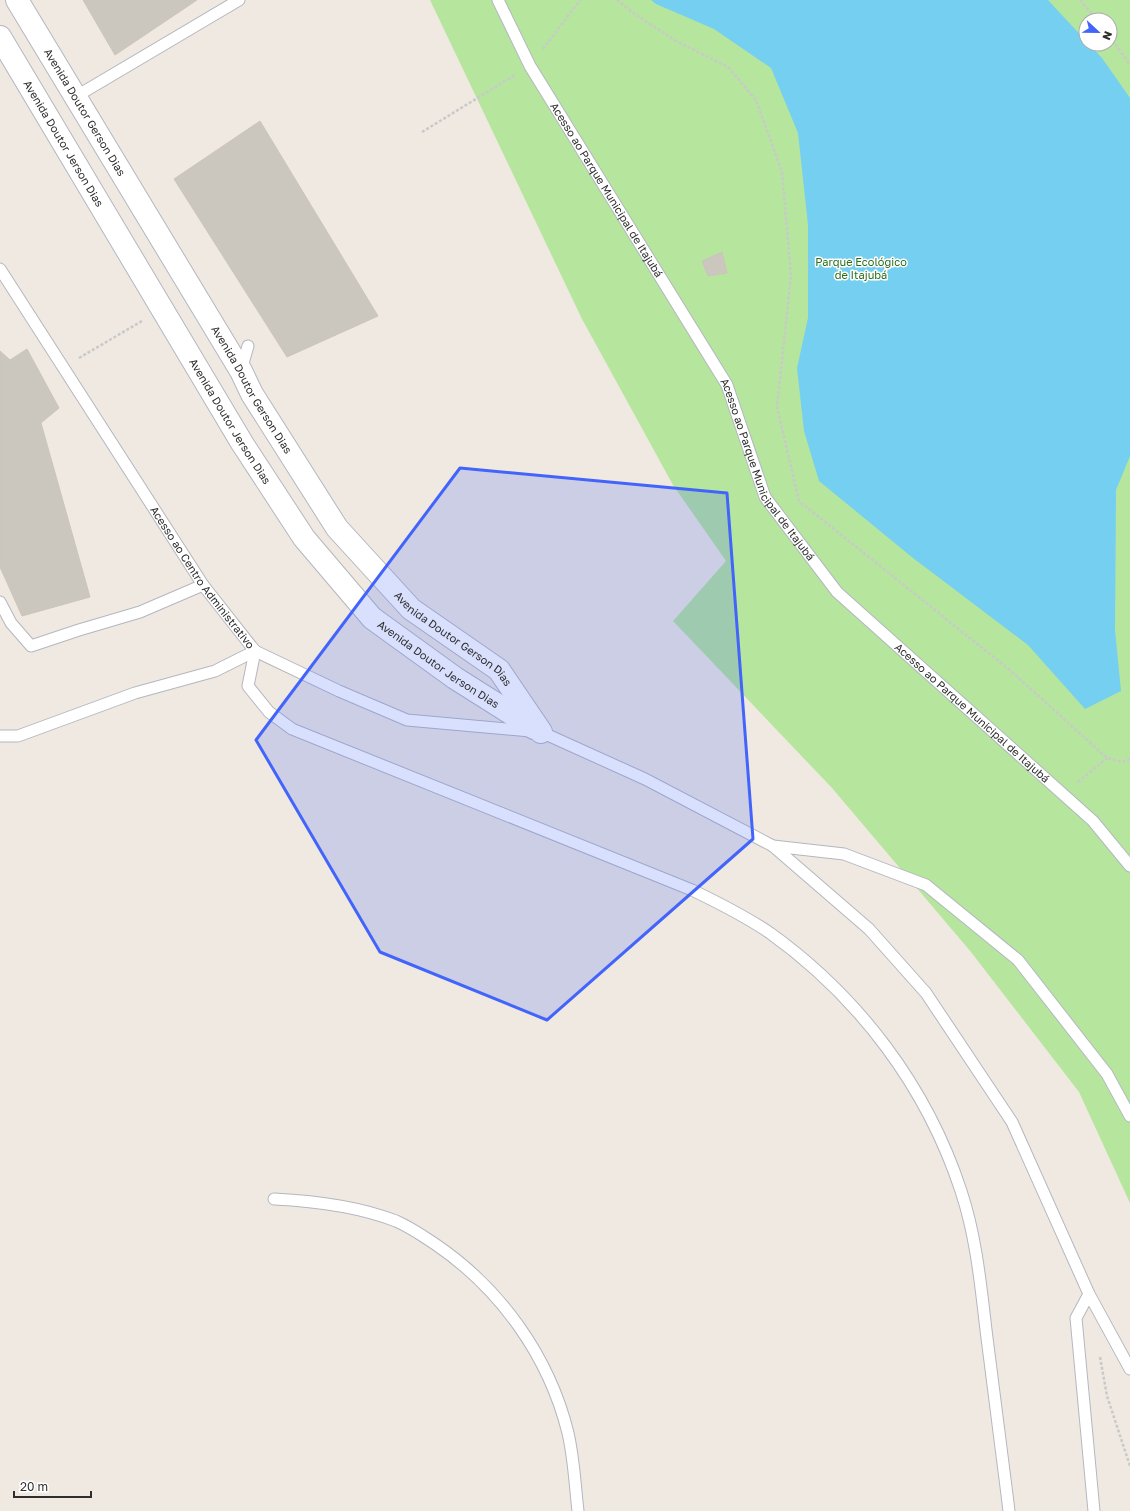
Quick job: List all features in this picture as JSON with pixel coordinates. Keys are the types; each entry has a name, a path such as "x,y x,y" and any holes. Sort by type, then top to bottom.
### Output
{"street":[{"name":"Avenida Doutor Gerson Dias","path":"17,0 241,370 252,394 337,528 411,609 499,670 541,732"},
{"name":"Avenida Doutor Jerson Dias","path":"0,37 242,443 304,538 372,618 454,678 541,732"}],"lane":[{"path":"75,97 239,0"},
{"name":"Acesso ao Parque Municipal de Itajubá","path":"498,0 530,66 727,385 765,497 837,592 1063,796 1093,821 1130,866"},
{"name":"Acesso ao Centro Administrativo","path":"0,269 62,368 203,585 254,651 339,691 407,720 541,732 644,780 773,846"},
{"path":"241,370 248,346"},
{"path":"0,602 11,623 31,646 140,612 203,585"},
{"path":"0,736 18,736 135,693 215,671 254,651"},
{"path":"254,651 248,686 269,712 292,729 692,890 731,910 769,933 804,959 837,989 864,1018 889,1050 923,1104 948,1155 962,1192 979,1270 1009,1511"},
{"path":"773,846 844,854 926,885 1018,960 1107,1074 1130,1116"},
{"path":"773,846 870,928 926,993 1012,1122 1089,1294 1130,1369"},
{"path":"274,1200 315,1202 342,1206 397,1222 423,1235 470,1270 490,1290 511,1315 530,1342 558,1401 567,1432 574,1465 578,1511"},
{"path":"1089,1294 1076,1318 1094,1511"}],"path":[{"path":"422,132 530,66 580,0"},
{"path":"617,0 636,16 678,42 728,67 756,100 782,172 791,276 777,407 799,500 1011,671 1107,758 1122,762 1130,759"},
{"path":"1080,0 1090,12"},
{"path":"1118,48 1130,65"},
{"path":"62,368 163,309"},
{"path":"1063,796 1107,758"},
{"path":"1099,1349 1107,1396 1130,1466"}],"highlighted area":[{"path":"460,468 727,493 753,839 547,1020 380,952 256,740"}],"green space":[{"name":"Parque Ecológico de Itajubá","path":"430,0 1130,0 1130,1203 1079,1092 971,952 832,788 673,621 726,561 673,485 582,319"}],"water":[{"path":"651,0 1048,0 1078,32 1078,52 1096,52 1130,98 1130,456 1116,490 1115,630 1121,691 1085,709 1028,645 913,558 819,481 804,431 797,368 808,318 808,225 798,133 771,68 714,29 656,4"}],"building":[{"path":"83,0 197,0 115,55"},
{"path":"260,121 378,316 287,357 174,179"},
{"path":"722,252 727,273 708,276 702,261"},
{"path":"27,349 59,408 41,423 90,597 22,616 0,567 0,351 10,360"}]}
